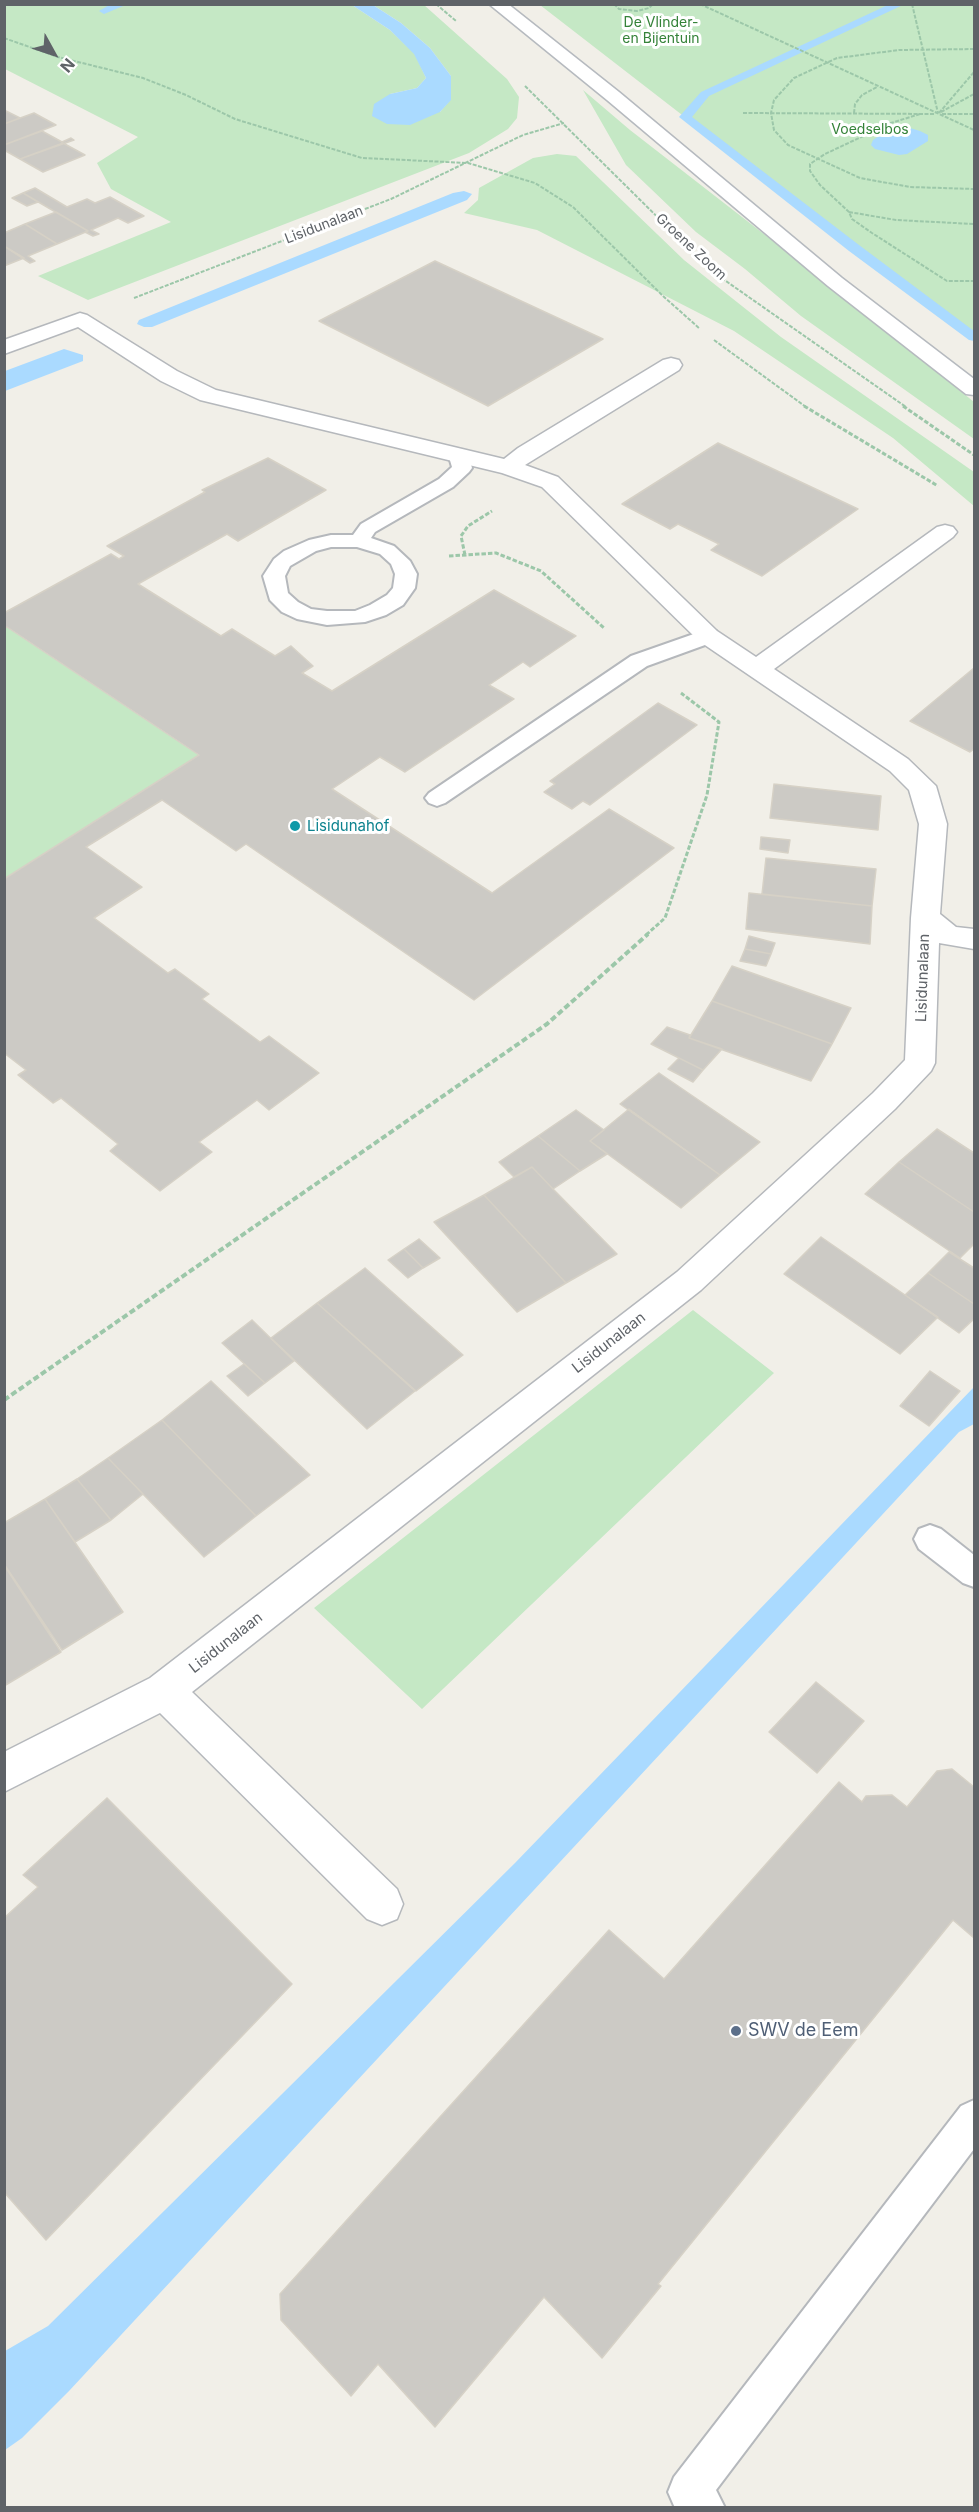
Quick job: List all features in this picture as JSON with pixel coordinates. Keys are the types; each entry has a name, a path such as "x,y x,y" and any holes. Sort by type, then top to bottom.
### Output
{"street":[{"path":"497,4 614,96 835,282 975,389"},
{"path":"4,348 80,319"},
{"name":"Lisidunalaan","path":"4,1773 164,1691 689,1281 884,1101 920,1063 925,918 933,824 922,786 899,765 708,636 550,482 508,467 459,457 207,394 169,376 80,319"},
{"path":"508,467 526,453 671,365"},
{"path":"758,668 945,532"},
{"name":"Lisidunalaan","path":"925,918 950,936 975,939"},
{"path":"164,1691 382,1904"}],"lane":[{"path":"359,541 368,528 446,483 462,468 459,457"},
{"path":"331,541 359,541 387,550 400,561 406,574 404,588 395,600 378,610 357,617 327,618 305,614 290,607 278,595 274,576 281,563 291,555 309,546 331,541"},
{"path":"437,798 639,661 708,636"},
{"path":"930,1539 975,1573"},
{"path":"704,2508 689,2492 975,2119"}],"path":[{"path":"435,4 463,27"},
{"path":"614,4 619,9 637,11 649,8 653,4"},
{"path":"700,4 975,130"},
{"path":"912,4 938,114"},
{"path":"4,38 58,57 143,78 186,95 235,119 362,158 468,163 535,183 573,207 663,296 704,332"},
{"path":"975,49 923,48 855,54 825,63 794,78 782,89 774,100 771,113 774,130 788,145 814,160 860,178 910,188 975,189"},
{"path":"938,114 975,72"},
{"name":"Groene Zoom","path":"522,83 713,272 975,455"},
{"path":"854,113 855,104 862,95 878,86"},
{"path":"938,114 975,94"},
{"path":"743,113 975,114"},
{"path":"920,114 891,123 814,160 810,164 810,171 820,185 849,212 852,219 872,233 947,281 975,281"},
{"name":"Lisidunalaan","path":"80,319 391,199 523,135 564,123"},
{"path":"849,212 896,220 975,224"},
{"path":"712,339 818,416 896,459 945,491"},
{"path":"4,1400 547,1024 665,918 706,795 719,722 639,661 542,571 496,553 400,561"}],"green space":[{"path":"4,5 352,5 390,30 415,54 426,78 417,88 390,94 440,112 450,100 451,76 430,48 401,23 373,5 424,5 507,79 519,97 517,118 508,129 469,153 88,300 38,276 171,222 111,189 97,163 138,137 5,69"},
{"name":"Voedselbos","path":"540,5 974,5 974,337 854,248"},
{"path":"583,90 630,130 854,304 974,402 974,439 801,316 696,232 626,165"},
{"path":"557,154 576,156 684,260 781,337 974,472 974,506 893,438 734,331 537,230 464,213 478,200 479,188 533,158"},
{"path":"7,627 199,755 5,879 4,628"},
{"path":"693,1310 774,1373 422,1709 314,1608"}],"water":[{"path":"352,5 373,5 401,23 430,48 451,76 451,100 440,112 410,125 387,124 372,116 374,104 390,94 417,88 426,78 414,54 390,30"},
{"path":"899,128 920,131 928,135 928,141 907,154 899,155 875,149 871,145 873,140 879,136"},
{"path":"464,191 472,194 467,200 152,327 137,324 139,320 453,193"},
{"path":"64,349 83,355 83,361 5,391 5,371"},
{"path":"974,1387 974,1424 959,1432 69,2391 22,2438 5,2450 5,2351 48,2326 515,1863"}],"building":[{"path":"4,110 20,118 4,124"},
{"path":"34,113 56,125 4,145 4,124"},
{"path":"42,131 62,142 71,138 74,140 20,159 4,150 4,145"},
{"path":"63,143 85,155 43,172 20,159"},
{"path":"35,188 67,207 87,199 95,203 110,197 144,216 128,223 118,218 91,230 99,234 93,236 23,193"},
{"path":"23,193 38,202 27,206 12,198"},
{"path":"56,212 88,231 57,244 25,224"},
{"path":"25,224 57,244 28,256 35,261 30,263 4,246 4,233"},
{"path":"4,246 24,258 4,266"},
{"path":"435,261 603,339 488,406 319,321"},
{"path":"718,443 858,509 762,576 711,550 719,544 678,524 670,529 622,504"},
{"name":"Lisidunahof","path":"268,458 326,490 238,541 227,534 138,584 221,636 232,629 275,656 291,646 313,666 302,673 332,691 494,590 576,636 530,667 523,662 489,685 514,699 405,772 380,757 332,789 492,893 609,809 674,848 474,1000 246,844 236,851 162,800 86,847 142,887 94,918 168,973 175,969 209,994 202,999 260,1042 269,1036 319,1073 269,1110 257,1100 199,1142 212,1152 160,1191 110,1151 118,1144 61,1098 53,1103 18,1075 26,1070 4,1053 4,879 199,755 7,627 4,628 4,613 111,554 119,559 124,556 107,546 205,492 202,490"},
{"path":"974,668 974,749 970,752 910,721"},
{"path":"658,703 697,725 590,805 583,801 572,809 544,792 555,784 550,781"},
{"path":"774,784 881,796 878,830 770,818"},
{"path":"761,837 790,840 788,853 760,849"},
{"path":"766,858 876,869 872,906 762,894"},
{"path":"749,893 872,906 870,944 746,929"},
{"path":"749,936 775,943 771,954 745,949"},
{"path":"745,949 771,954 766,966 740,961"},
{"path":"732,966 851,1008 832,1044 712,1001"},
{"path":"712,1001 832,1044 811,1081 689,1038"},
{"path":"667,1027 690,1035 689,1038 722,1049 703,1070 651,1044"},
{"path":"679,1058 703,1070 693,1082 668,1069"},
{"path":"659,1073 760,1142 720,1175 620,1104"},
{"path":"629,1109 720,1175 681,1208 590,1141"},
{"path":"576,1110 604,1130 590,1141 607,1154 580,1171 538,1136"},
{"path":"937,1129 974,1153 974,1212 899,1162"},
{"path":"538,1136 580,1171 553,1189 532,1167 514,1177 499,1162"},
{"path":"899,1162 974,1212 974,1244 960,1258 865,1194"},
{"path":"532,1167 617,1254 566,1283 484,1195"},
{"path":"484,1195 566,1283 517,1312 434,1222"},
{"path":"821,1237 938,1317 900,1354 784,1274"},
{"path":"419,1239 440,1258 423,1268 404,1249"},
{"path":"404,1249 423,1268 408,1278 388,1260"},
{"path":"949,1252 974,1268 974,1304 928,1273"},
{"path":"365,1268 463,1355 416,1391 317,1303"},
{"path":"928,1273 974,1304 974,1319 959,1333 905,1295"},
{"path":"317,1303 415,1391 367,1429 271,1338"},
{"path":"252,1320 294,1361 265,1383 222,1343"},
{"path":"244,1364 265,1383 248,1396 227,1376"},
{"path":"930,1371 960,1391 929,1426 900,1406"},
{"path":"211,1381 310,1475 256,1516 162,1420"},
{"path":"162,1420 256,1516 204,1557 108,1458"},
{"path":"108,1458 143,1494 111,1520 77,1479"},
{"path":"77,1479 111,1520 75,1542 45,1499"},
{"path":"45,1499 123,1612 62,1650 4,1564 4,1523"},
{"path":"4,1565 61,1652 4,1686"},
{"path":"816,1682 864,1721 817,1773 769,1732"},
{"path":"952,1769 974,1787 974,1938 953,1920 658,2284 661,2286 602,2358 544,2297 435,2427 378,2364 351,2396 281,2320 280,2294 609,1930 664,1979 839,1782 862,1802 866,1796 892,1795 907,1807 937,1771"},
{"path":"107,1798 292,1984 46,2240 4,2192 4,1918 38,1887 23,1875"}],"waterway":[{"path":"104,11 123,4"},
{"path":"900,4 705,94 685,117 854,248 974,337"}],"place":[{"name":"Lisidunahof","path":"295,826"},
{"name":"SWV de Eem","path":"736,2031"}],"park label":[{"name":"De Vlinder- en Bijentuin","path":"661,32"}]}
